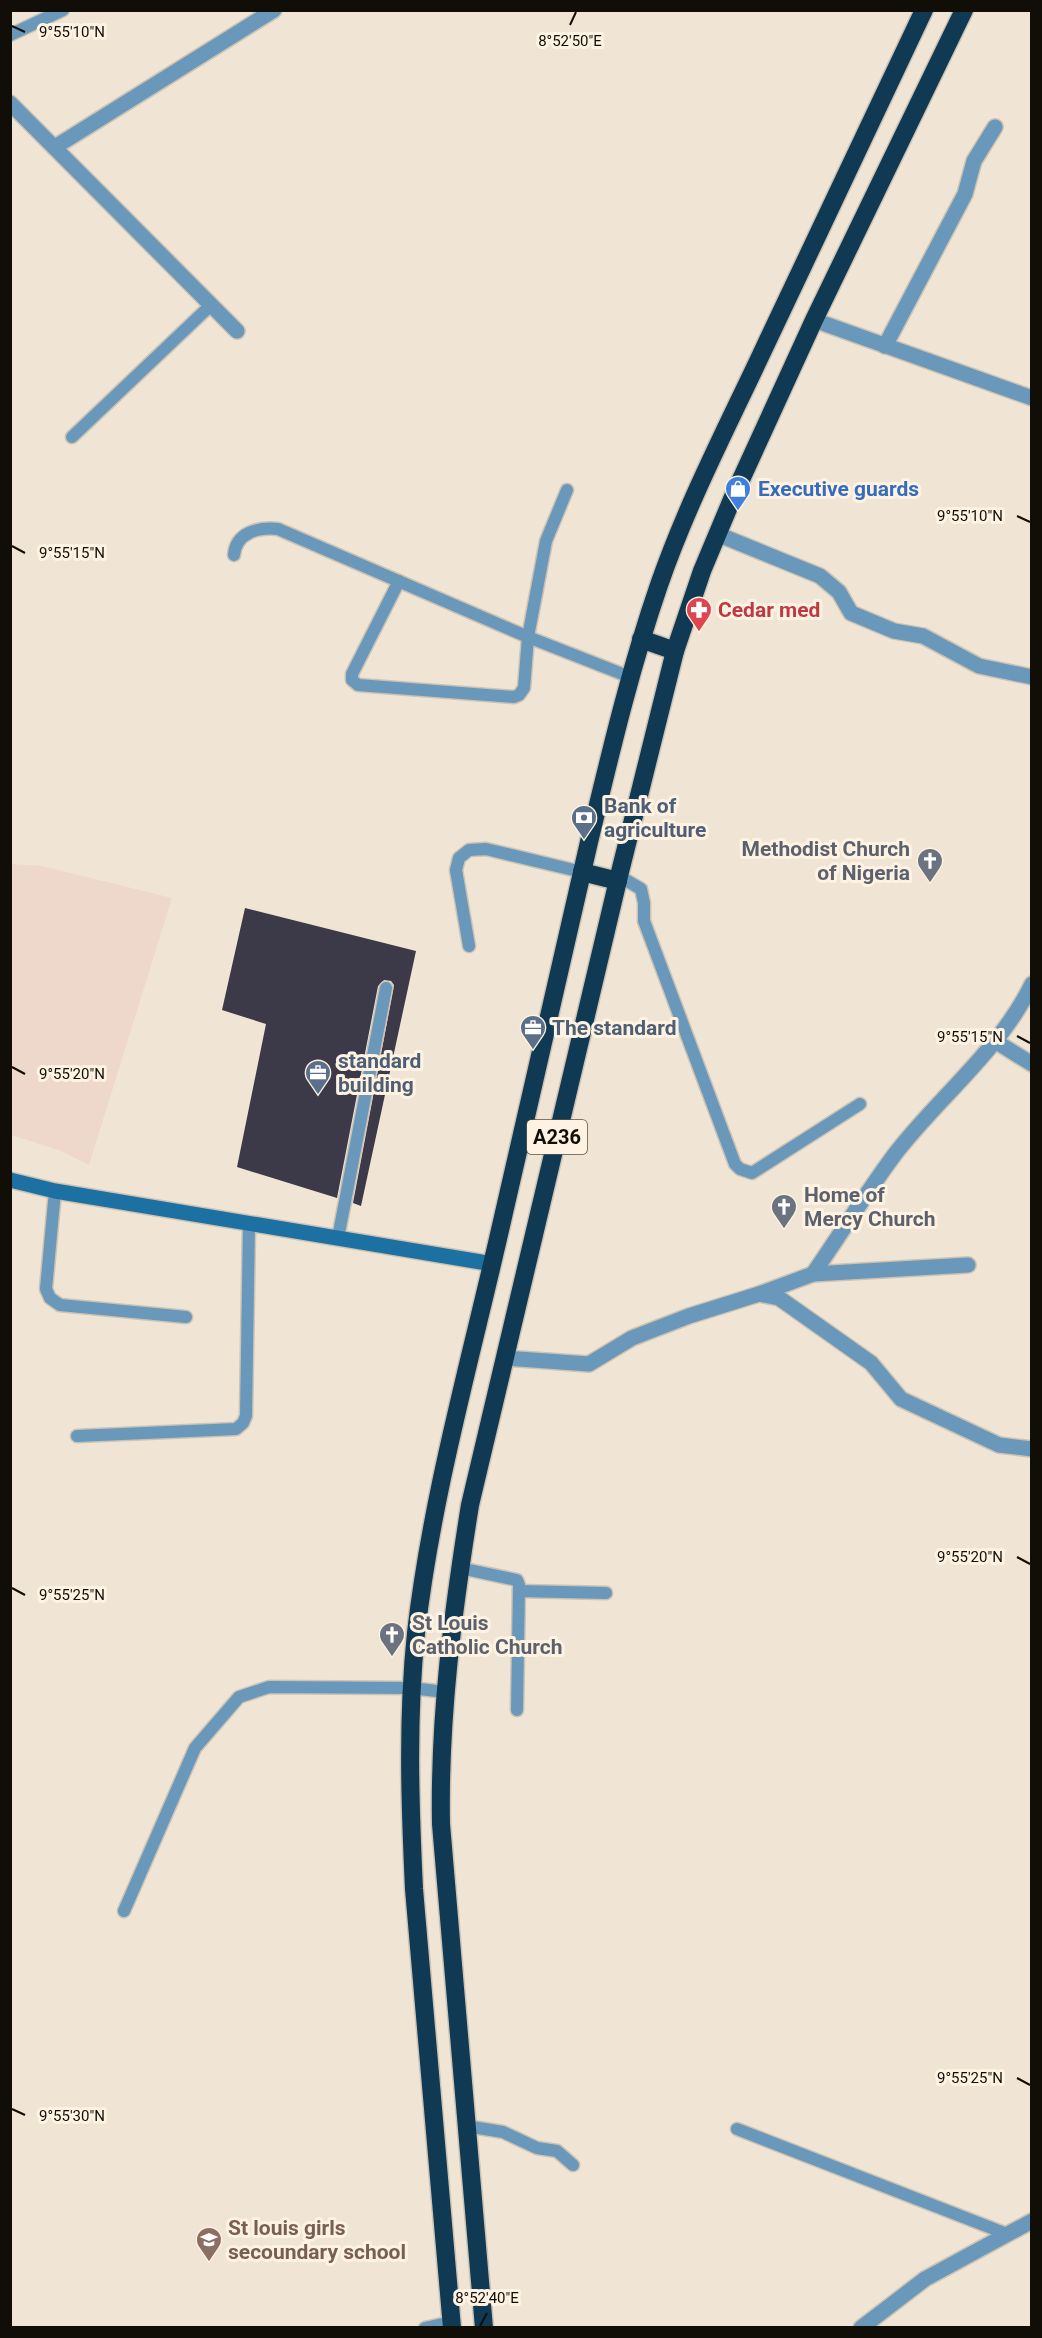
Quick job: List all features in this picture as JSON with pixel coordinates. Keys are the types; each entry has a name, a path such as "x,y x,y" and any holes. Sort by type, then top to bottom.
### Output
{"highway":[{"name":"A236","path":"451,2325 414,1889 409,1754 411,1688 430,1542 467,1367 493,1264 582,872 641,639 661,579 703,479 924,10"},
{"name":"A236","path":"484,2328 441,1824 440,1770 445,1692 470,1505 618,879 675,651 717,534 814,320 964,10"},
{"path":"641,639 675,651"},
{"path":"582,872 618,879"}],"street":[{"path":"55,147 274,10"},
{"path":"10,103 237,331"},
{"path":"885,346 965,194 974,161 994,127"},
{"path":"814,320 1032,398"},
{"path":"717,534 820,576 839,592 851,613 894,631 923,636 979,666 1032,677"},
{"path":"813,1274 895,1154 995,1041 1032,984"},
{"path":"995,1041 1032,1064"},
{"path":"10,1180 55,1191 493,1264"},
{"path":"505,1358 589,1364 632,1338 813,1274 968,1265"},
{"path":"759,1294 779,1298 871,1363 901,1399 999,1444 1032,1449"},
{"path":"861,2328 926,2279 1032,2221"}],"lane":[{"path":"10,35 63,10"},
{"path":"72,437 211,305"},
{"path":"399,581 352,674 352,680 358,685 519,696 524,688 528,636 546,541 567,490"},
{"path":"234,555 238,539 260,529 278,529 630,677"},
{"path":"469,946 456,870 459,858 469,850 486,849 582,872"},
{"path":"618,879 641,889 644,921 735,1164 740,1169 752,1173 860,1104"},
{"path":"338,1238 386,988"},
{"path":"55,1191 46,1289 50,1298 60,1305 186,1317"},
{"path":"77,1436 236,1429 243,1423 246,1416 249,1223"},
{"path":"460,1568 517,1580 519,1591 517,1710"},
{"path":"519,1591 606,1593"},
{"path":"124,1911 195,1748 239,1697 269,1687 411,1688 445,1692"},
{"path":"466,2126 503,2132 537,2148 557,2151 573,2165"},
{"path":"737,2129 1007,2234"},
{"path":"425,2328 451,2325"}],"shaded area":[{"path":"11,864 42,866 172,898 89,1165 61,1151 11,1135"}],"building":[{"name":"standard building","path":"245,908 416,951 361,1206 353,1203 394,985 391,981 384,980 378,986 337,1198 237,1167 266,1024 222,1010"}],"place":[{"name":"Executive guards","path":"738,512"},
{"name":"Cedar med","path":"699,633"},
{"name":"Bank of agriculture","path":"584,841"},
{"name":"Methodist Church of Nigeria","path":"930,884"},
{"name":"The standard","path":"533,1051"},
{"name":"standard building","path":"318,1096"},
{"name":"Home of Mercy Church","path":"784,1230"},
{"name":"St Louis Catholic Church","path":"392,1658"},
{"name":"St louis girls secoundary school","path":"209,2263"}]}
